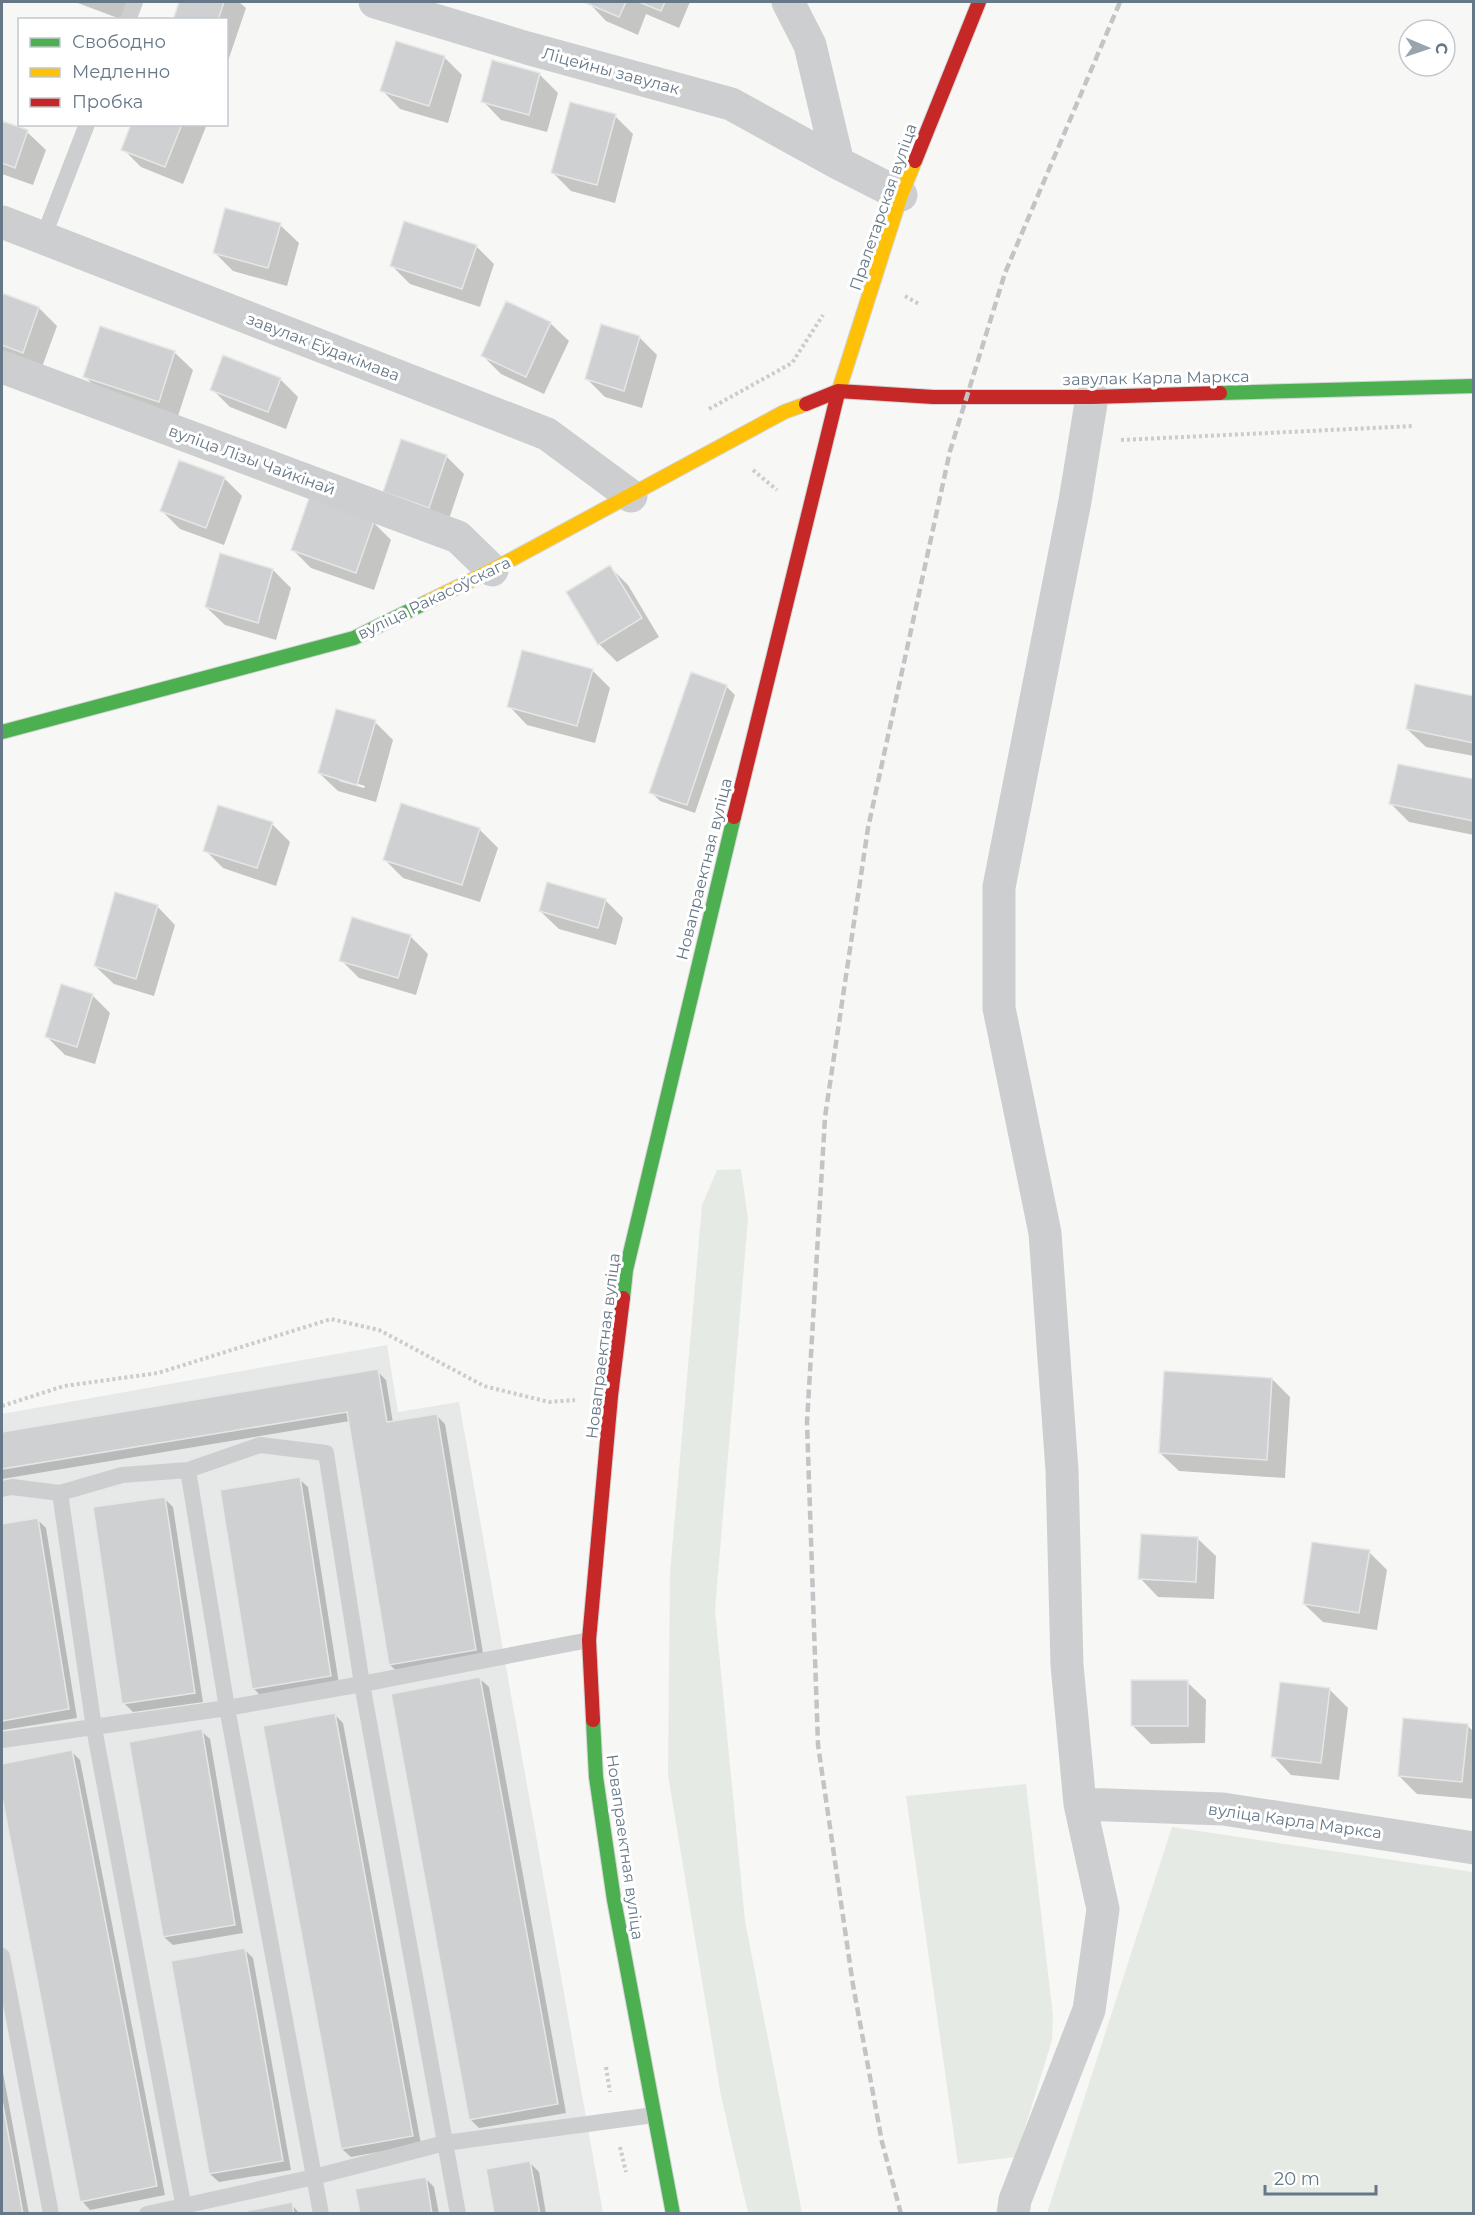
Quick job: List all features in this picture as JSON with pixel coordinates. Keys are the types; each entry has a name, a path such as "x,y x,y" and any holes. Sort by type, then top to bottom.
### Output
{"street":[{"name":"Ліцейны завулак","path":"375,2 527,48 731,104 838,163"},
{"path":"788,2 810,45 838,163 901,195"},
{"name":"Пралетарская вуліца","path":"838,391 901,195 979,2"},
{"name":"завулак Еўдакімава","path":"2,222 547,434 630,496"},
{"name":"вуліца Лізы Чайкінай","path":"2,367 458,537 492,570"},
{"name":"завулак Карла Маркса","path":"838,391 933,397 1092,397 1473,386"},
{"name":"вуліца Ракасоўскага","path":"2,732 354,638 492,570 784,412 838,391"},
{"name":"Новапраектная вуліца","path":"673,2214 614,1900 596,1777 589,1640 626,1270 682,1028 838,391"},
{"path":"1013,2214 1015,2200 1089,2010 1103,1908 1080,1804 1067,1665 1062,1470 1045,1233 999,1008 999,887 1092,397"},
{"name":"вуліца Карла Маркса","path":"1080,1804 1223,1809 1473,1848"}],"lane":[{"path":"129,18 135,2"},
{"path":"43,238 86,126"},
{"path":"2,1489 12,1487 60,1493 122,1475 188,1470 260,1445 326,1453 362,1684 458,2214"},
{"path":"188,1470 227,1708 321,2214"},
{"path":"60,1493 94,1728 184,2209"},
{"path":"2,1740 227,1708 589,1640"},
{"path":"2,1956 51,2214"},
{"path":"147,2214 184,2209 445,2143 654,2115"}],"path":[{"path":"1085,441 1415,426"},
{"path":"2,1406 64,1386 158,1373 331,1319 379,1330 484,1386 549,1402 612,1396"}],"shaded area":[{"path":"741,1169 748,1219 715,1610 745,1921 802,2213 748,2213 721,2096 668,1775 670,1573 702,1205 717,1170"},
{"path":"387,1345 398,1412 459,1402 603,2213 2,2214 2,1414"},
{"path":"1026,1784 1053,2016 1052,2040 1016,2157 958,2164 906,1796"},
{"path":"1172,1827 1473,1872 1473,2213 1047,2213"}],"building":[{"path":"179,2 224,2 219,18 174,18"},
{"path":"587,2 626,2 619,17"},
{"path":"639,2 665,2 661,11"},
{"path":"396,41 445,56 429,106 380,91"},
{"path":"492,60 540,73 529,115 481,102"},
{"path":"570,102 616,114 597,185 551,173"},
{"path":"2,121 28,130 15,168 2,163"},
{"path":"130,126 181,126 165,167 121,150"},
{"path":"225,208 281,223 268,268 213,253"},
{"path":"404,221 477,245 462,289 390,266"},
{"path":"2,293 39,307 23,353 2,345"},
{"path":"506,301 551,322 526,377 481,356"},
{"path":"601,324 640,336 624,391 585,379"},
{"path":"100,326 175,351 159,402 83,377"},
{"path":"223,355 281,378 268,412 210,390"},
{"path":"401,439 447,455 429,508 383,492"},
{"path":"179,460 225,477 206,528 160,511"},
{"path":"309,498 374,521 356,573 291,550"},
{"path":"220,553 273,569 258,623 205,607"},
{"path":"610,565 642,618 598,645 566,592"},
{"path":"522,650 593,669 577,726 507,707"},
{"path":"691,672 727,685 687,805 649,793"},
{"path":"1415,684 1474,696 1474,743 1406,729"},
{"path":"336,709 376,720 357,785 318,773"},
{"path":"1398,764 1474,779 1474,821 1389,804"},
{"path":"401,803 480,828 462,885 383,860"},
{"path":"218,805 273,822 257,868 203,851"},
{"path":"547,882 606,899 598,928 539,911"},
{"path":"115,892 158,905 136,979 94,966"},
{"path":"352,917 411,935 398,978 339,961"},
{"path":"61,984 93,994 77,1047 45,1037"},
{"path":"378,1369 387,1422 437,1414 476,1650 389,1665 347,1412 2,1469 2,1432"},
{"path":"1164,1371 1272,1378 1267,1460 1159,1453"},
{"path":"300,1477 331,1676 252,1689 220,1490"},
{"path":"165,1497 195,1693 122,1704 93,1507"},
{"path":"38,1518 69,1709 2,1721 2,1524"},
{"path":"1141,1534 1198,1537 1196,1582 1138,1579"},
{"path":"1312,1542 1370,1550 1359,1613 1303,1604"},
{"path":"480,1677 558,2104 469,2120 391,1694"},
{"path":"1131,1680 1188,1680 1188,1726 1131,1726"},
{"path":"1280,1682 1330,1688 1321,1763 1271,1757"},
{"path":"335,1713 413,2136 341,2149 263,1726"},
{"path":"1403,1718 1468,1724 1462,1782 1398,1776"},
{"path":"202,1729 235,1925 163,1937 129,1742"},
{"path":"72,1750 157,2186 80,2202 2,1797 2,1764"},
{"path":"245,1948 283,2161 209,2174 171,1961"},
{"path":"2,2100 23,2214 2,2214"},
{"path":"530,2161 540,2214 494,2214 486,2169"},
{"path":"426,2177 432,2214 360,2214 355,2189"},
{"path":"292,2202 294,2214 233,2214"}],"railway":[{"path":"901,2214 882,2142 853,1985 818,1745 807,1422 825,1117 868,828 950,451 1005,273 1120,2"}],"traffic: fast":[{"path":"1220,393 1474,386"},
{"path":"2,732 354,638 427,602"},
{"path":"623,1298 626,1270 734,817"},
{"path":"593,1720 596,1777 614,1900 673,2214"}],"traffic: slow":[{"path":"838,393 901,195 915,161"},
{"path":"427,602 492,570 784,412 806,404"}],"traffic: jam":[{"path":"915,161 979,2"},
{"path":"806,404 838,391 933,397 1092,397 1220,393"},
{"path":"734,817 838,393"},
{"path":"593,1720 589,1640 611,1396 623,1298"}]}
